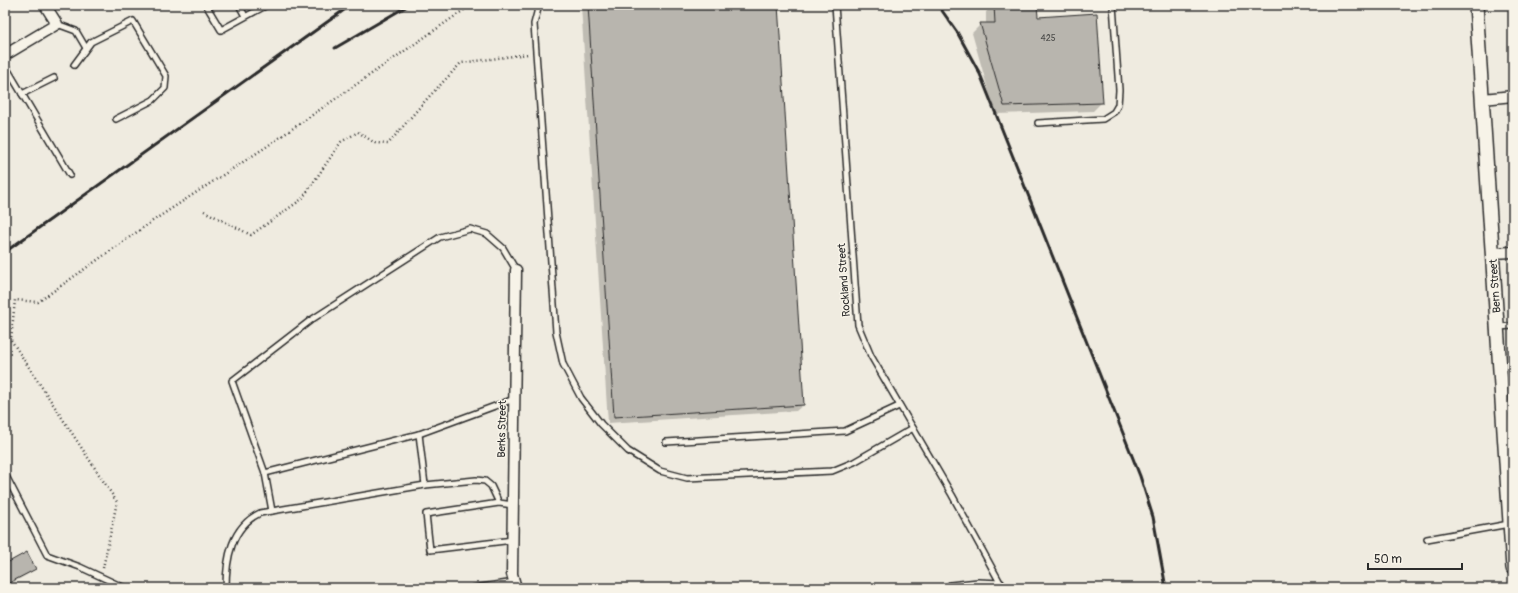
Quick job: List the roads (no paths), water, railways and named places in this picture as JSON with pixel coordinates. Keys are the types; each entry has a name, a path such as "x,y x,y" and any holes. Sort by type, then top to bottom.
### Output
{"street":[{"path":"5,55 57,24 45,5"},
{"name":"Bern Street","path":"1476,5 1498,327 1508,408 1511,489 1510,524 1513,568"},
{"path":"1482,99 1513,96"},
{"path":"1493,253 1513,252"},
{"name":"Berks Street","path":"516,270 512,574 516,585"}],"lane":[{"path":"206,5 220,30 266,5"},
{"path":"239,5 245,16"},
{"path":"539,5 534,24 556,332 563,364 581,398 600,424 628,451 660,471 686,478 832,471 854,462 912,428"},
{"name":"Rockland Street","path":"835,5 856,314 858,325 871,356 1002,585"},
{"path":"1038,123 1103,119 1114,112 1118,105 1119,90 1113,5"},
{"path":"74,65 91,42 133,21 166,76 165,88 153,100 116,119"},
{"path":"57,24 76,31 86,48"},
{"path":"5,65 70,175"},
{"path":"22,94 54,78"},
{"path":"272,511 264,473 232,381 311,320 440,237 470,229 487,234 503,248 516,270"},
{"path":"1498,327 1513,326"},
{"path":"264,473 419,434 514,399"},
{"path":"666,442 845,431 899,406"},
{"path":"419,434 425,485"},
{"path":"5,474 47,555 125,588"},
{"path":"226,588 226,569 231,546 239,530 252,517 260,513 425,485 476,480 484,481 491,486 499,503"},
{"path":"513,505 499,503 426,514 430,550 513,540"},
{"path":"1427,540 1510,524"},
{"path":"947,588 950,585 978,582 1002,585"},
{"path":"474,588 516,585"}],"railway":[{"path":"5,252 351,5"},
{"path":"335,48 409,5"},
{"path":"938,5 957,32 980,74 1140,476 1153,517 1166,588"}]}
